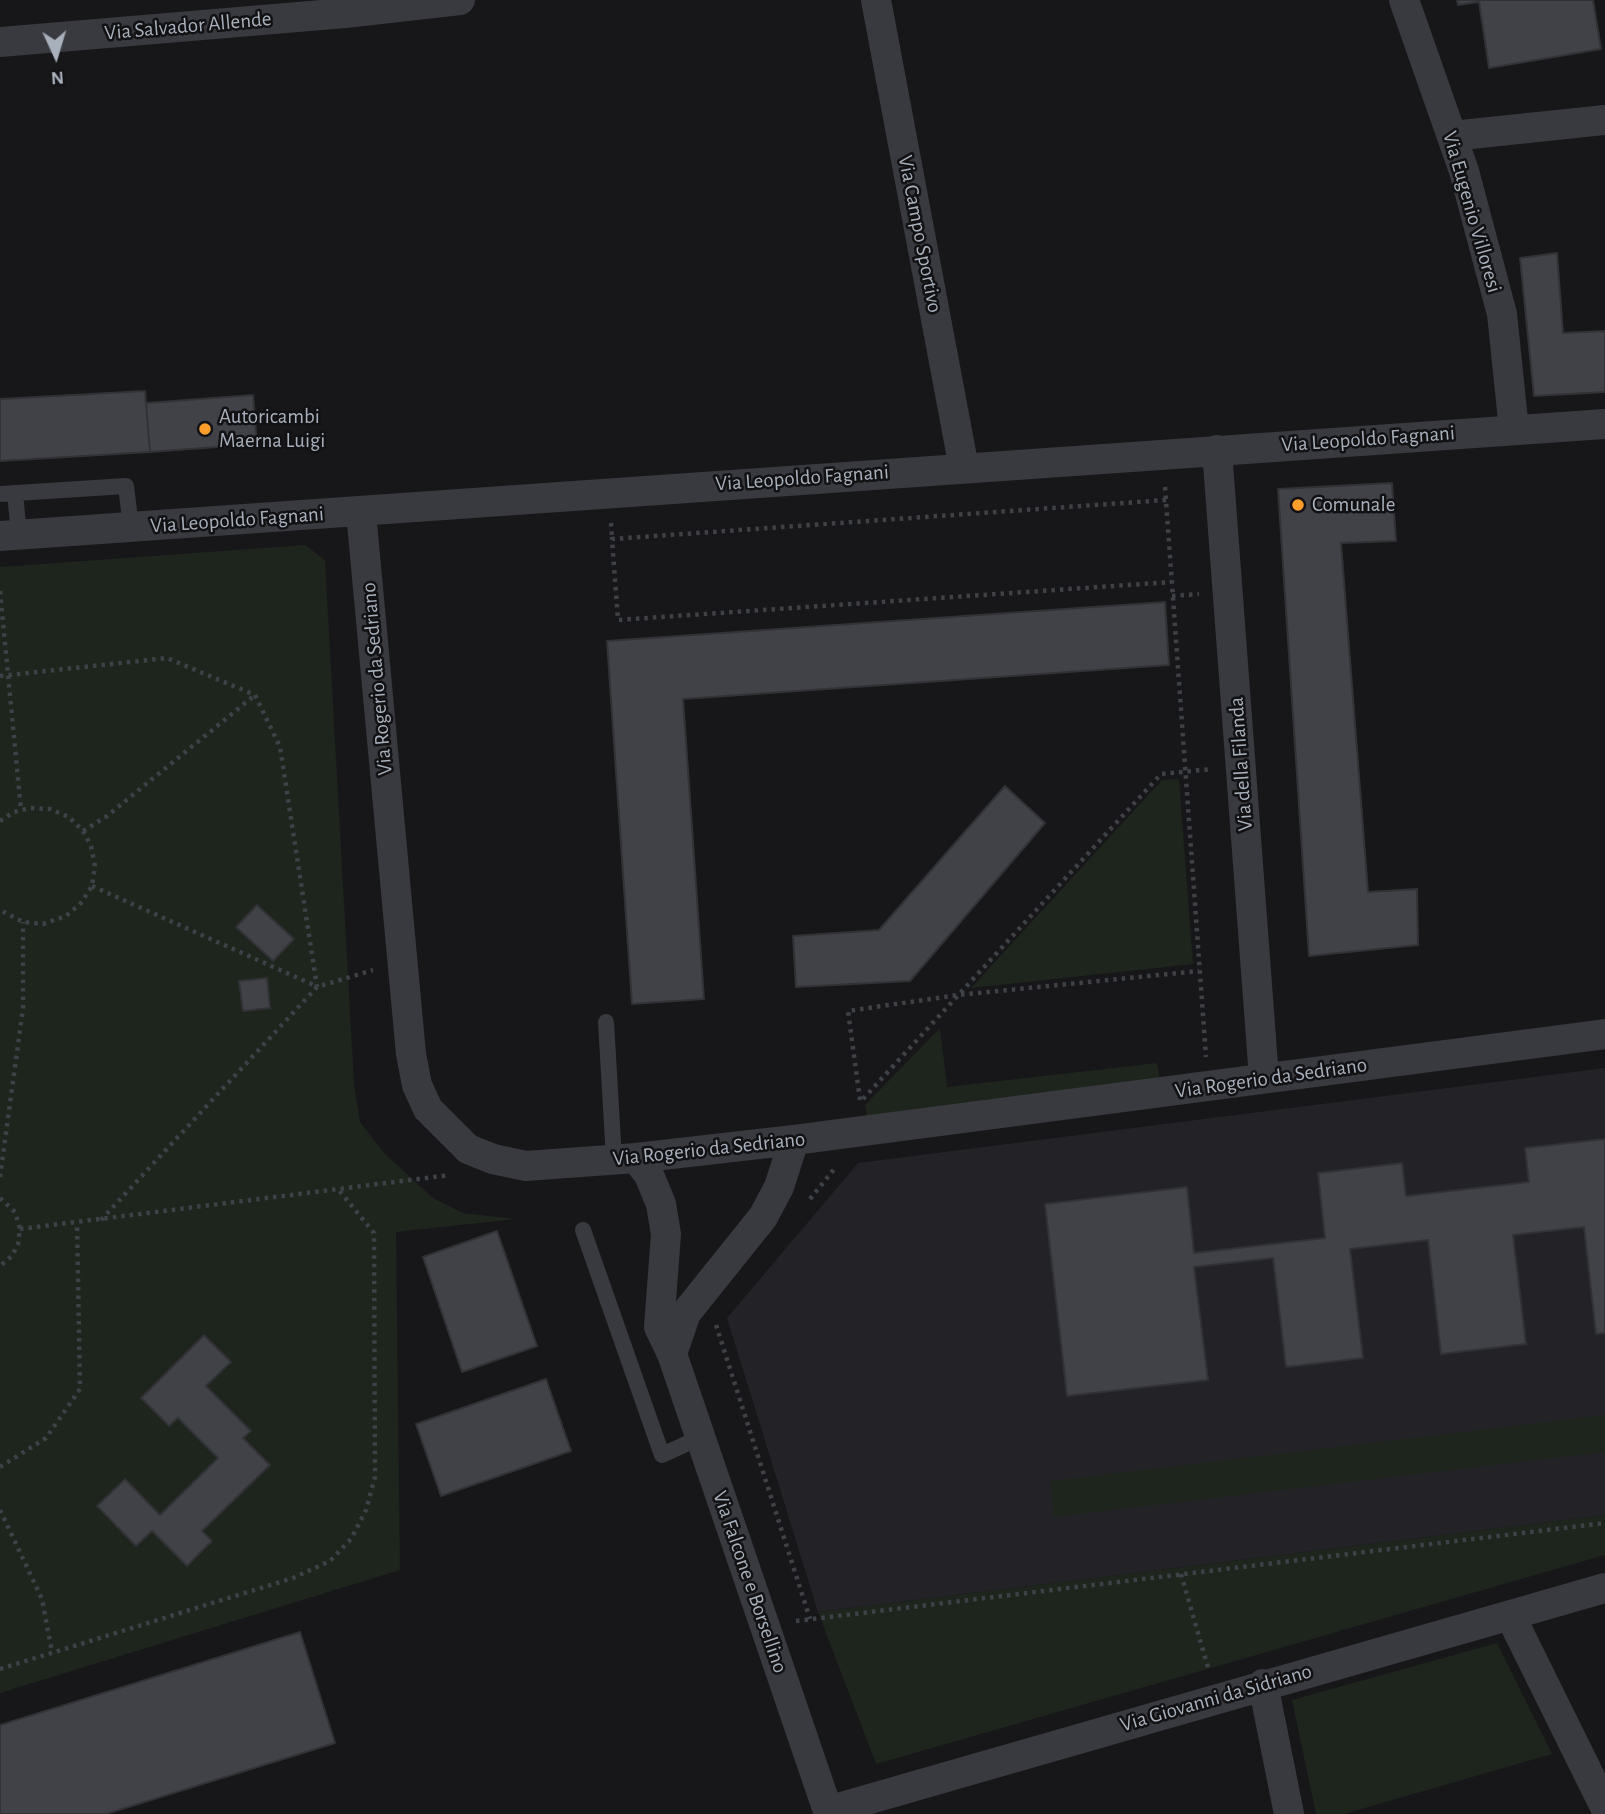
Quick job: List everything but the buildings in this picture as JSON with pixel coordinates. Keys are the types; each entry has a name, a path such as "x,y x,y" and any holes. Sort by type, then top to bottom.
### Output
{"street":[{"name":"Via Salvador Allende","path":"0,42 345,13 460,0"},
{"name":"Via Campo Sportivo","path":"876,0 964,468"},
{"name":"Via Eugenio Villoresi","path":"1404,0 1452,136 1502,314 1514,430"},
{"path":"1452,136 1605,120"},
{"name":"Via Leopoldo Fagnani","path":"9,535 361,512 607,491 1605,424"},
{"name":"Via della Filanda","path":"1217,450 1264,1078"},
{"name":"Via Rogerio da Sedriano","path":"361,512 411,1054 417,1085 428,1109 468,1149 493,1159 526,1166 625,1158 794,1140 862,1116 1208,1086 1605,1034"},
{"path":"672,1354 685,1313 763,1217 779,1187 794,1140"},
{"name":"Via Falcone e Borsellino","path":"625,1158 649,1175 664,1224 666,1262 658,1310 659,1327 672,1354 828,1812"},
{"name":"Via Giovanni da Sidriano","path":"828,1812 1263,1684 1605,1588"},
{"path":"1510,1615 1605,1807"},
{"path":"1263,1684 1289,1814"}],"lane":[{"path":"9,535 8,493 127,486 131,527"},
{"path":"606,1022 625,1158"},
{"path":"583,1230 662,1455 699,1438"}],"path":[{"path":"1162,453 1208,1086"},
{"path":"1166,500 612,539 618,620 1171,582"},
{"path":"0,591 21,810"},
{"path":"0,676 167,658 255,695 280,747 317,987"},
{"path":"83,831 107,816 255,695"},
{"path":"862,1116 958,995 1161,774 1241,766"},
{"path":"0,821 21,810 50,809 69,817 83,831 91,846 95,866 92,886 81,903 66,916 43,924 23,922 0,910"},
{"path":"92,886 317,987"},
{"path":"0,1177 23,1008 23,922"},
{"path":"101,1221 317,987 376,969 403,966"},
{"path":"862,1116 848,1011 958,995 1199,971"},
{"path":"808,1200 842,1158"},
{"path":"20,1229 101,1221 456,1174 493,1159"},
{"path":"0,1669 293,1578 330,1561 351,1539 366,1510 375,1476 374,1233 338,1189"},
{"path":"0,1198 15,1212 20,1229 18,1244 12,1256 0,1266"},
{"path":"0,1467 46,1438 80,1389 76,1223"},
{"path":"715,1315 717,1329 810,1619"},
{"path":"0,1510 42,1600 52,1653"},
{"path":"764,1625 1605,1523"},
{"path":"1181,1574 1217,1698"}],"shaded area":[{"path":"305,545 325,560 354,1084 360,1122 385,1154 433,1198 463,1213 516,1219 396,1232 400,1570 0,1693 0,567"},
{"path":"1179,779 1193,964 971,988 1162,780"},
{"path":"940,1028 947,1087 1157,1063 1161,1085 868,1124 865,1105"},
{"path":"1605,1068 1605,1515 818,1612 727,1318 858,1163"},
{"path":"1605,1415 1605,1452 1054,1517 1050,1481"},
{"path":"1605,1515 1605,1555 876,1764 818,1612"},
{"path":"1497,1643 1552,1754 1344,1814 1316,1814 1292,1700"}],"place":[{"name":"Autoricambi Maerna Luigi","path":"205,429"},
{"name":"Comunale","path":"1298,505"}]}
